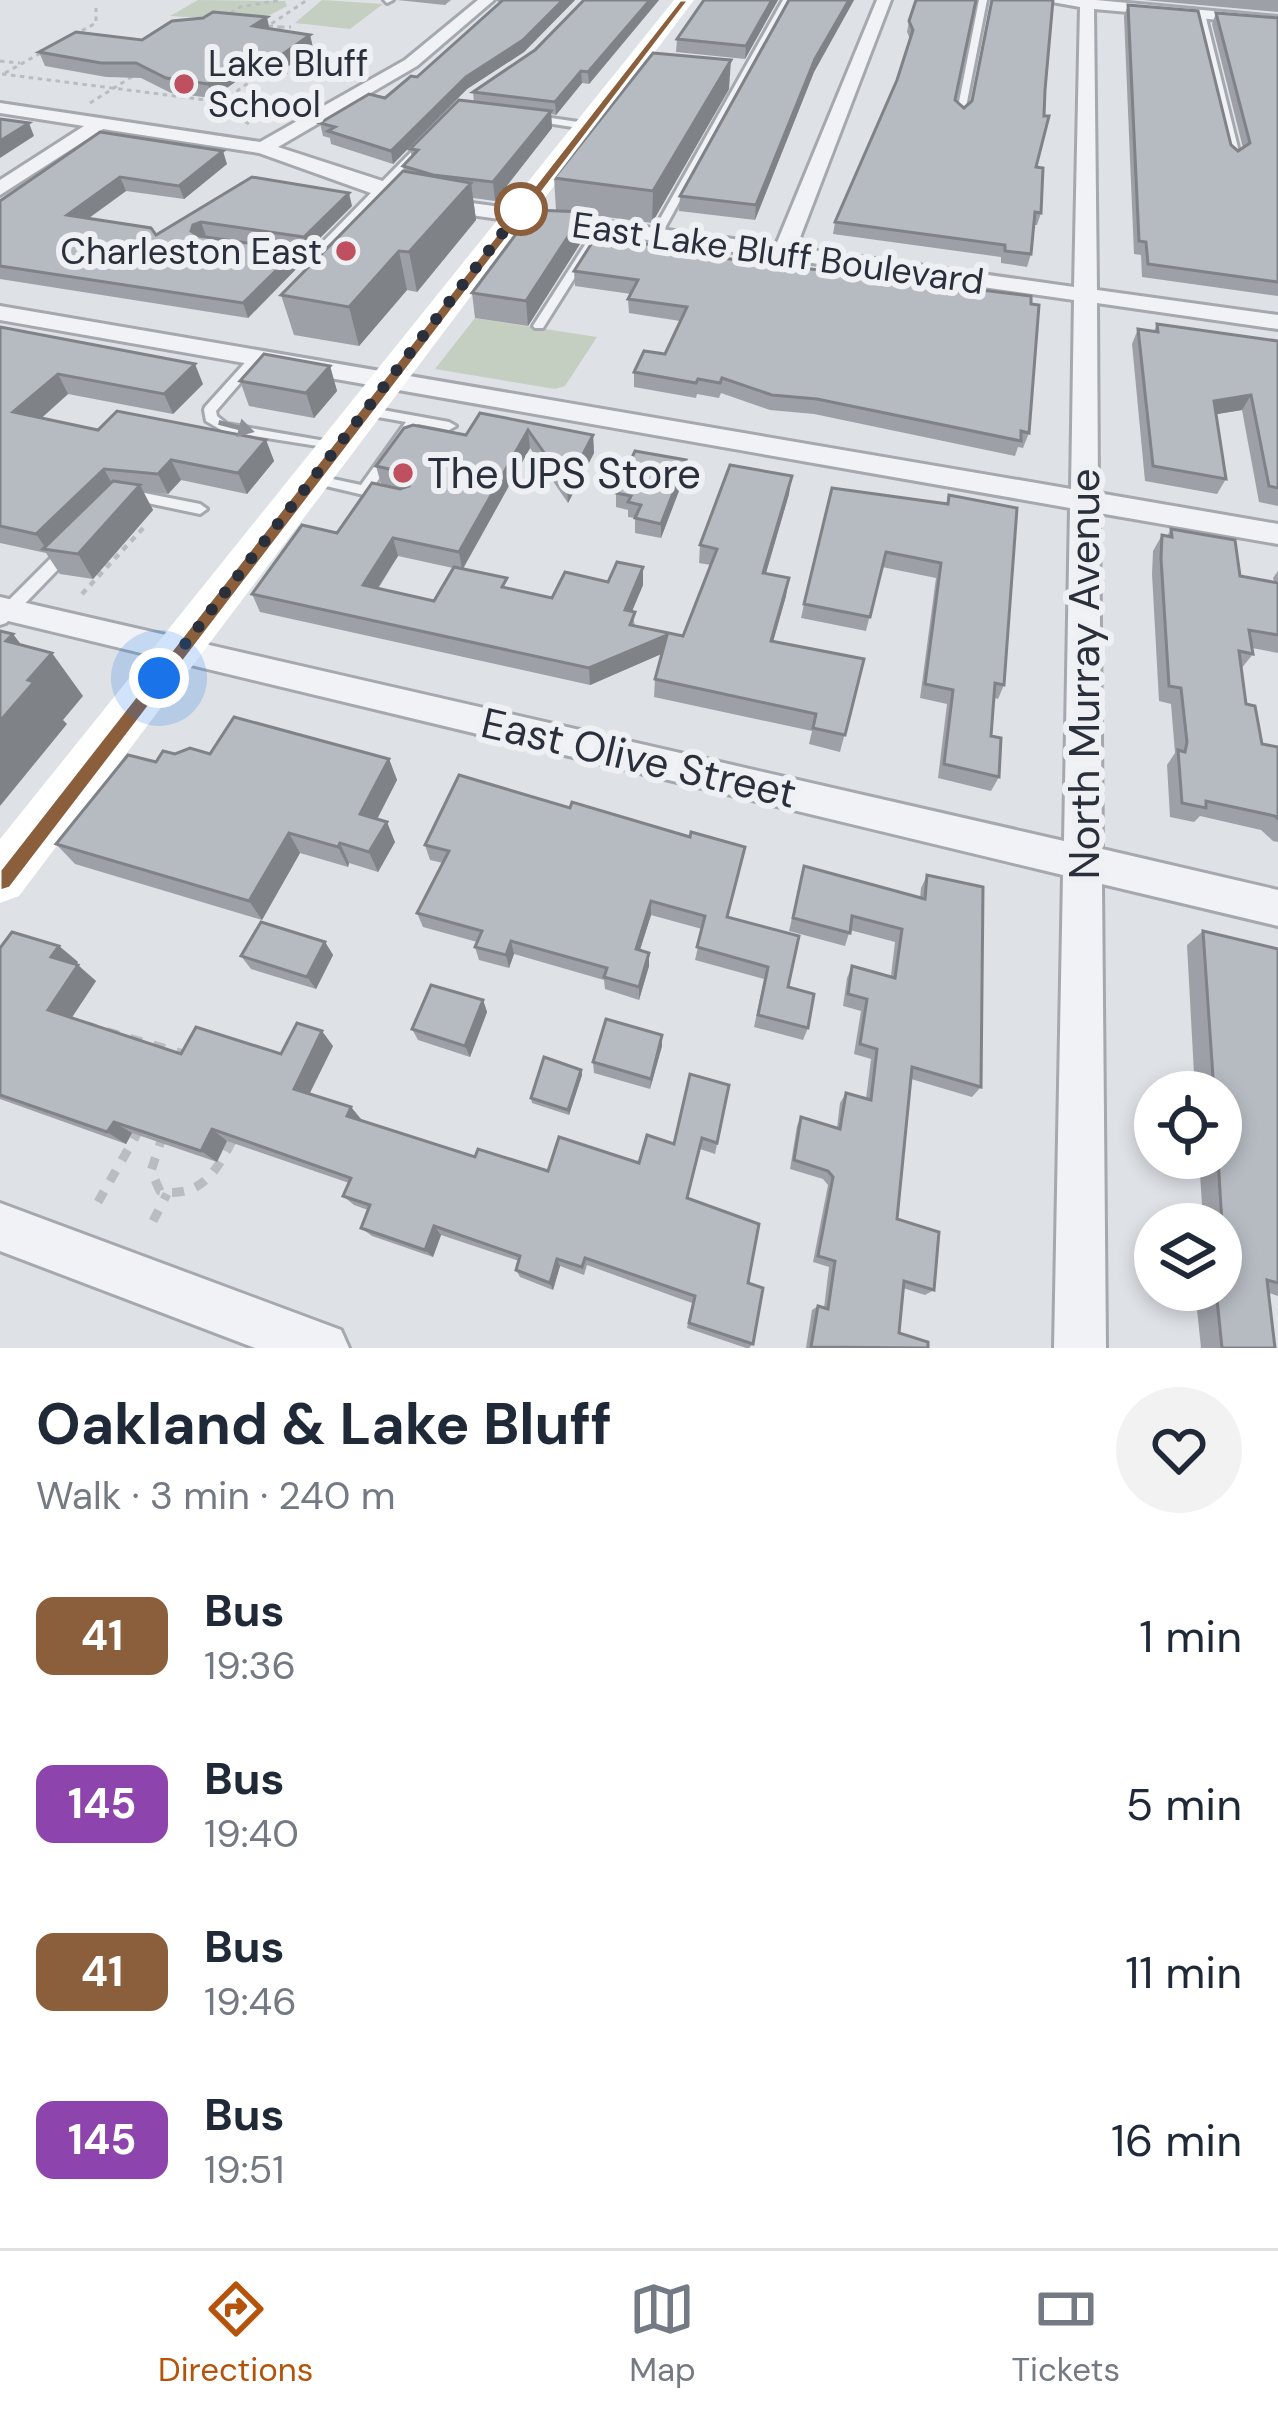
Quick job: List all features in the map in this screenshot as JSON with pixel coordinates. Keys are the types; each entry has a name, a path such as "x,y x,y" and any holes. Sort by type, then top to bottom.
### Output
{"main road":[{"path":"0,879 585,126 645,64 684,0"}],"street":[{"path":"263,143 411,63 487,0"},
{"path":"784,253 884,0"},
{"path":"1048,0 1278,21"},
{"name":"North Murray Avenue","path":"1080,1348 1087,2"},
{"name":"East Lake Bluff Boulevard","path":"0,108 263,143 379,190 515,216 1278,322"},
{"path":"0,189 101,122"},
{"path":"0,313 255,359 376,397 1084,500 1278,534"},
{"name":"East Olive Street","path":"3,612 1278,908"},
{"path":"0,1227 323,1348"}],"lane":[{"path":"656,235 788,0"},
{"path":"961,112 983,0"},
{"path":"1201,14 1235,156"},
{"path":"728,64 750,67"},
{"path":"718,80 741,83"},
{"path":"524,118 585,126"},
{"path":"268,253 311,260 430,137"},
{"path":"539,326 602,228"},
{"path":"255,359 217,400 211,418 223,427 326,463 364,490 385,494"},
{"path":"376,397 414,420 449,426"},
{"path":"364,490 414,420"},
{"path":"106,512 126,494 200,509"},
{"path":"3,612 76,541"}],"path":[{"path":"241,23 218,21 240,7 281,0"},
{"path":"282,42 263,40 287,25 266,26 307,0"},
{"path":"97,8 96,23 2,74 221,102 263,143"},
{"path":"301,44 320,46 312,52 320,53"},
{"path":"221,102 266,70 306,75 332,55"},
{"path":"0,61 22,64"},
{"path":"78,111 133,76"},
{"path":"82,594 144,527"},
{"path":"81,1030 86,1022 184,1054 173,1072"},
{"path":"168,1126 152,1158 155,1183 167,1194 193,1191 206,1183 238,1130"},
{"path":"98,1202 141,1128"},
{"path":"152,1221 167,1194"}],"green space":[{"path":"198,0 285,1 287,6 270,15 238,20 170,16"},
{"path":"322,0 383,4 350,29 295,23"},
{"path":"475,318 597,337 565,386 555,389 435,369"}],"building":[{"path":"503,0 563,0 523,40 466,77 391,151 328,131 335,127 320,123 369,94 385,98 411,76 417,77"},
{"path":"584,0 650,0 588,72 581,71 555,102 473,92 535,50"},
{"path":"704,0 772,0 746,46 677,39"},
{"path":"789,0 849,0 815,59 756,205 680,196"},
{"path":"916,0 976,0 955,100 964,108 972,101 992,0 1053,0 1044,116 1049,116 1036,167 1043,168 1041,213 1035,212 1031,254 1005,251 1005,245 835,222 897,80 913,30 909,21"},
{"path":"1128,5 1198,11 1231,145 1238,151 1250,143 1216,13 1278,18 1278,282 1148,264 1146,242 1139,241"},
{"path":"213,12 267,17 253,26 310,35 280,56 253,53 208,84 166,78 136,63 101,63 39,52 76,32 142,40 172,21 203,18"},
{"path":"653,53 731,60 653,191 554,178"},
{"path":"459,100 551,111 493,182 433,175 403,166 418,150 410,149"},
{"path":"0,119 29,123 0,141"},
{"path":"100,132 223,151 179,186 120,177 67,215 151,228 156,235 252,177 349,193 304,237 201,222 193,225 191,231 199,236 297,250 243,303 0,266 0,201"},
{"path":"403,171 471,183 409,252 399,251 349,307 281,295"},
{"path":"534,210 584,212 526,301 472,293"},
{"path":"604,224 642,229 635,242 706,256 1031,296 1031,304 1039,305 1029,433 1021,431 1021,441 817,399 772,395 722,378 720,383 698,379 696,383 634,372 644,351 665,354 687,307 628,299 638,280 574,271"},
{"path":"1157,324 1278,341 1278,488 1269,486 1251,395 1214,401 1226,479 1153,466 1138,329 1158,332"},
{"path":"0,327 195,364 164,394 58,374 13,412 98,430 117,411 266,440 238,473 171,460 158,474 104,469 36,534 0,526"},
{"path":"264,354 330,366 306,393 240,381"},
{"path":"480,413 593,435 567,485 528,430 459,552 393,538 363,585 434,601 454,567 507,578 502,587 552,598 565,572 608,582 617,562 643,567 625,610 635,612 630,625 683,636 717,549 700,545 730,465 792,476 763,573 789,578 771,641 864,659 845,735 813,728 816,714 655,679 667,635 589,668 252,594 302,525 337,533 372,483 400,489 409,486 407,473 376,466 404,428 413,425 466,435"},
{"path":"635,451 686,460 661,524 635,518 641,505 628,502 631,496 616,493"},
{"path":"113,481 140,485 78,554 43,549"},
{"path":"832,488 948,504 949,495 1017,508 1004,685 995,683 991,736 1001,738 999,777 944,764 953,690 925,684 941,563 886,552 870,617 804,604"},
{"path":"1171,529 1235,540 1240,576 1278,583 1278,635 1249,630 1253,654 1239,651 1246,704 1255,706 1262,744 1278,747 1278,819 1206,801 1206,808 1182,803 1178,750 1185,752 1187,742 1181,688 1169,686 1161,558 1162,535 1172,537"},
{"path":"0,631 13,634 6,641 52,653 0,721"},
{"path":"234,717 389,759 360,814 387,822 369,852 289,833 249,901 56,844 128,755 156,762 163,751 175,754 190,748 210,754"},
{"path":"459,775 570,808 572,802 690,837 691,832 745,847 727,917 799,936 788,987 814,994 808,1028 758,1015 768,967 697,947 705,916 651,901 636,949 649,953 639,987 604,977 607,968 511,941 506,955 475,947 482,931 417,913 449,851 425,845"},
{"path":"804,866 925,899 927,875 983,887 981,1087 912,1067 897,1219 939,1232 934,1290 904,1281 899,1333 928,1342 928,1348 811,1347 818,1306 828,1309 835,1261 818,1256 833,1177 794,1160 801,1117 840,1129 846,1093 871,1100 877,1049 860,1044 867,999 848,994 852,966 895,978 902,929 852,916 850,933 793,918"},
{"path":"261,922 325,942 307,977 241,956"},
{"path":"1203,931 1278,949 1278,1283 1267,1280 1275,1348 1222,1348 1218,1311 1242,1311 1242,1203 1221,1203 1219,1179 1242,1179 1242,1071 1213,1071"},
{"path":"12,932 59,946 51,957 78,965 48,1010 181,1054 196,1027 281,1054 297,1023 322,1031 294,1089 351,1107 347,1116 475,1157 478,1149 548,1171 559,1137 639,1163 647,1135 674,1144 690,1074 729,1085 717,1143 702,1138 687,1198 759,1224 748,1283 763,1288 753,1344 689,1323 695,1296 585,1258 582,1267 557,1259 550,1283 516,1270 520,1256 434,1226 425,1250 361,1228 370,1205 343,1196 351,1178 212,1129 201,1151 114,1122 107,1132 0,1095 0,948"},
{"path":"431,985 483,1000 465,1046 412,1029"},
{"path":"606,1019 662,1035 651,1079 593,1062"},
{"path":"544,1057 581,1070 568,1110 531,1098"}],"bus line":[{"name":"41","path":"0,879 684,0"}],"place":[{"name":"Lake Bluff School","path":"184,84"},
{"name":"Charleston East","path":"346,251"},
{"name":"The UPS Store","path":"403,473"}],"route":[{"path":"159,678 523,206 521,209"}]}
